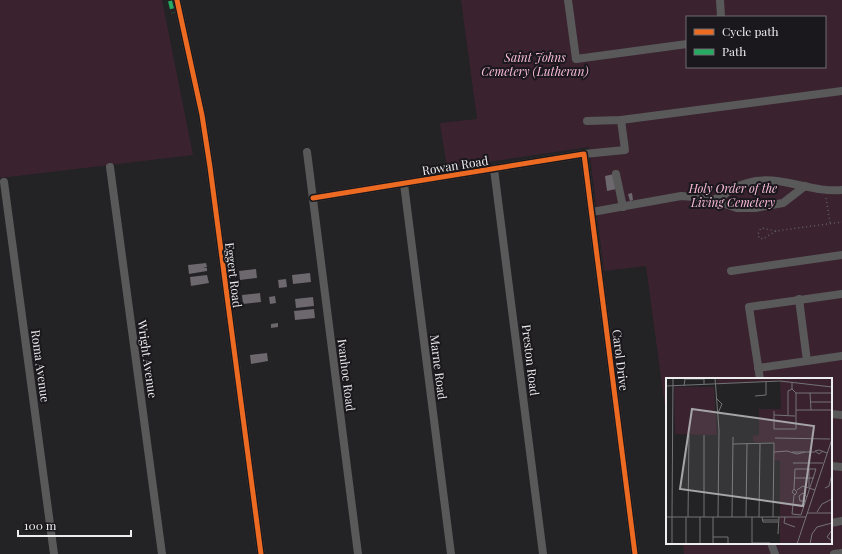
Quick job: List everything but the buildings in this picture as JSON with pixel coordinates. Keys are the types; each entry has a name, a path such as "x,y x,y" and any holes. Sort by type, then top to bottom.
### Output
{"street":[{"path":"568,0 576,59 686,44"},
{"path":"720,0 721,16"},
{"name":"Eggert Road","path":"179,1 202,115 262,554"},
{"path":"587,121 621,120 842,91"},
{"name":"Rowan Road","path":"313,198 584,154 625,150 621,120"},
{"name":"Ivanhoe Road","path":"307,152 358,554"},
{"name":"Carol Drive","path":"584,154 636,554"},
{"name":"Wright Avenue","path":"110,167 162,554"},
{"name":"Preston Road","path":"494,169 543,554"},
{"path":"616,174 623,207"},
{"path":"715,199 726,194 738,185 756,181 777,181 827,190 842,190"},
{"name":"Roma Avenue","path":"4,182 54,554"},
{"name":"Marne Road","path":"404,184 450,554"},
{"path":"792,184 794,194"},
{"path":"592,212 681,196 715,199 741,208 762,208 783,203 805,186"},
{"path":"726,194 728,204"},
{"path":"731,271 842,255"},
{"path":"760,378 749,307 842,294"},
{"path":"799,300 807,361"},
{"path":"758,368 842,356"},
{"path":"832,414 842,415"},
{"path":"832,466 842,467"},
{"path":"832,523 842,521"},
{"path":"771,544 775,554"},
{"path":"834,554 842,553"}],"path":[{"path":"827,190 830,223"},
{"path":"776,231 765,239 760,238 758,234 761,228 776,231 842,222"}],"green space":[{"path":"0,0 162,0 193,155 0,178"},
{"path":"461,0 842,0 842,554 684,554 683,544 832,544 832,378 666,378 666,415 646,266 604,271 589,147 447,168 440,123 477,119"}],"marked path":[{"path":"170,1 173,13"}],"cycle path":[{"path":"177,0 202,115 210,167 261,554"},
{"path":"313,198 584,154 635,554"}],"park label":[{"name":"Saint Johns Cemetery (Lutheran)","path":"535,64"},
{"name":"Holy Order of the Living Cemetery","path":"733,195"}]}
